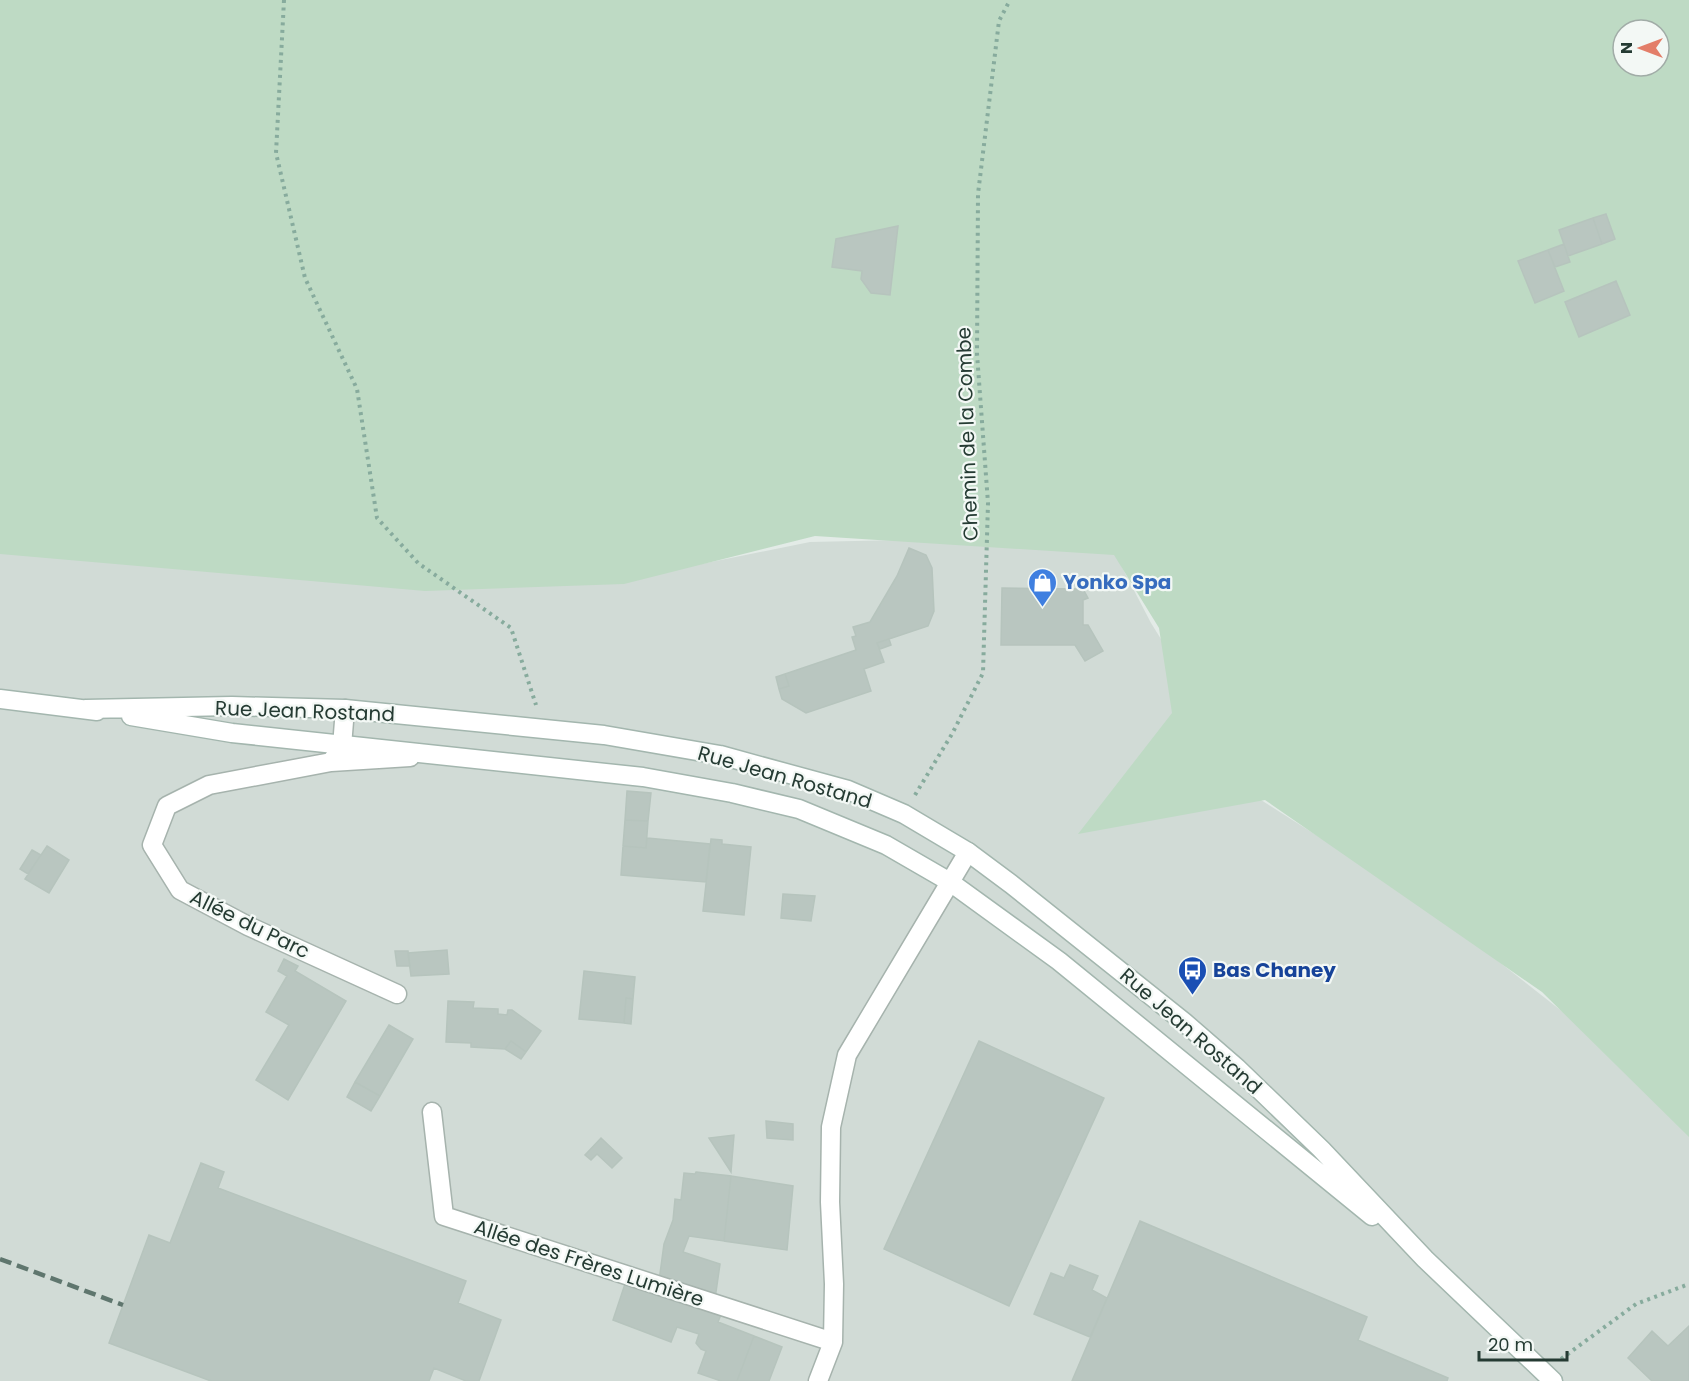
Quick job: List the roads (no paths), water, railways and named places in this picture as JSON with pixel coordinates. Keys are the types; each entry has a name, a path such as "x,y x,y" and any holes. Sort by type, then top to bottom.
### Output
{"main road":[{"name":"Rue Jean Rostand","path":"0,699 86,709 232,733 644,777 732,793 799,809 886,845 950,882 1059,961 1425,1259"},
{"name":"Rue Jean Rostand","path":"86,709 232,706 345,710 604,735 720,755 848,790 904,814 968,852 1092,947 1237,1068 1322,1149 1425,1259 1549,1376"},
{"path":"331,762 342,746 345,710"},
{"name":"Allée du Parc","path":"397,994 248,926 180,890 152,845 167,806 209,785 331,762 446,755"},
{"path":"818,1381 833,1342 831,1127 847,1055 968,852"},
{"name":"Allée des Frères Lumière","path":"432,1112 444,1216 833,1342"}],"railway":[{"path":"0,1259 123,1305"}],"place":[{"name":"Yonko Spa","path":"1042,608"},
{"name":"Bas Chaney","path":"1192,996"}]}
